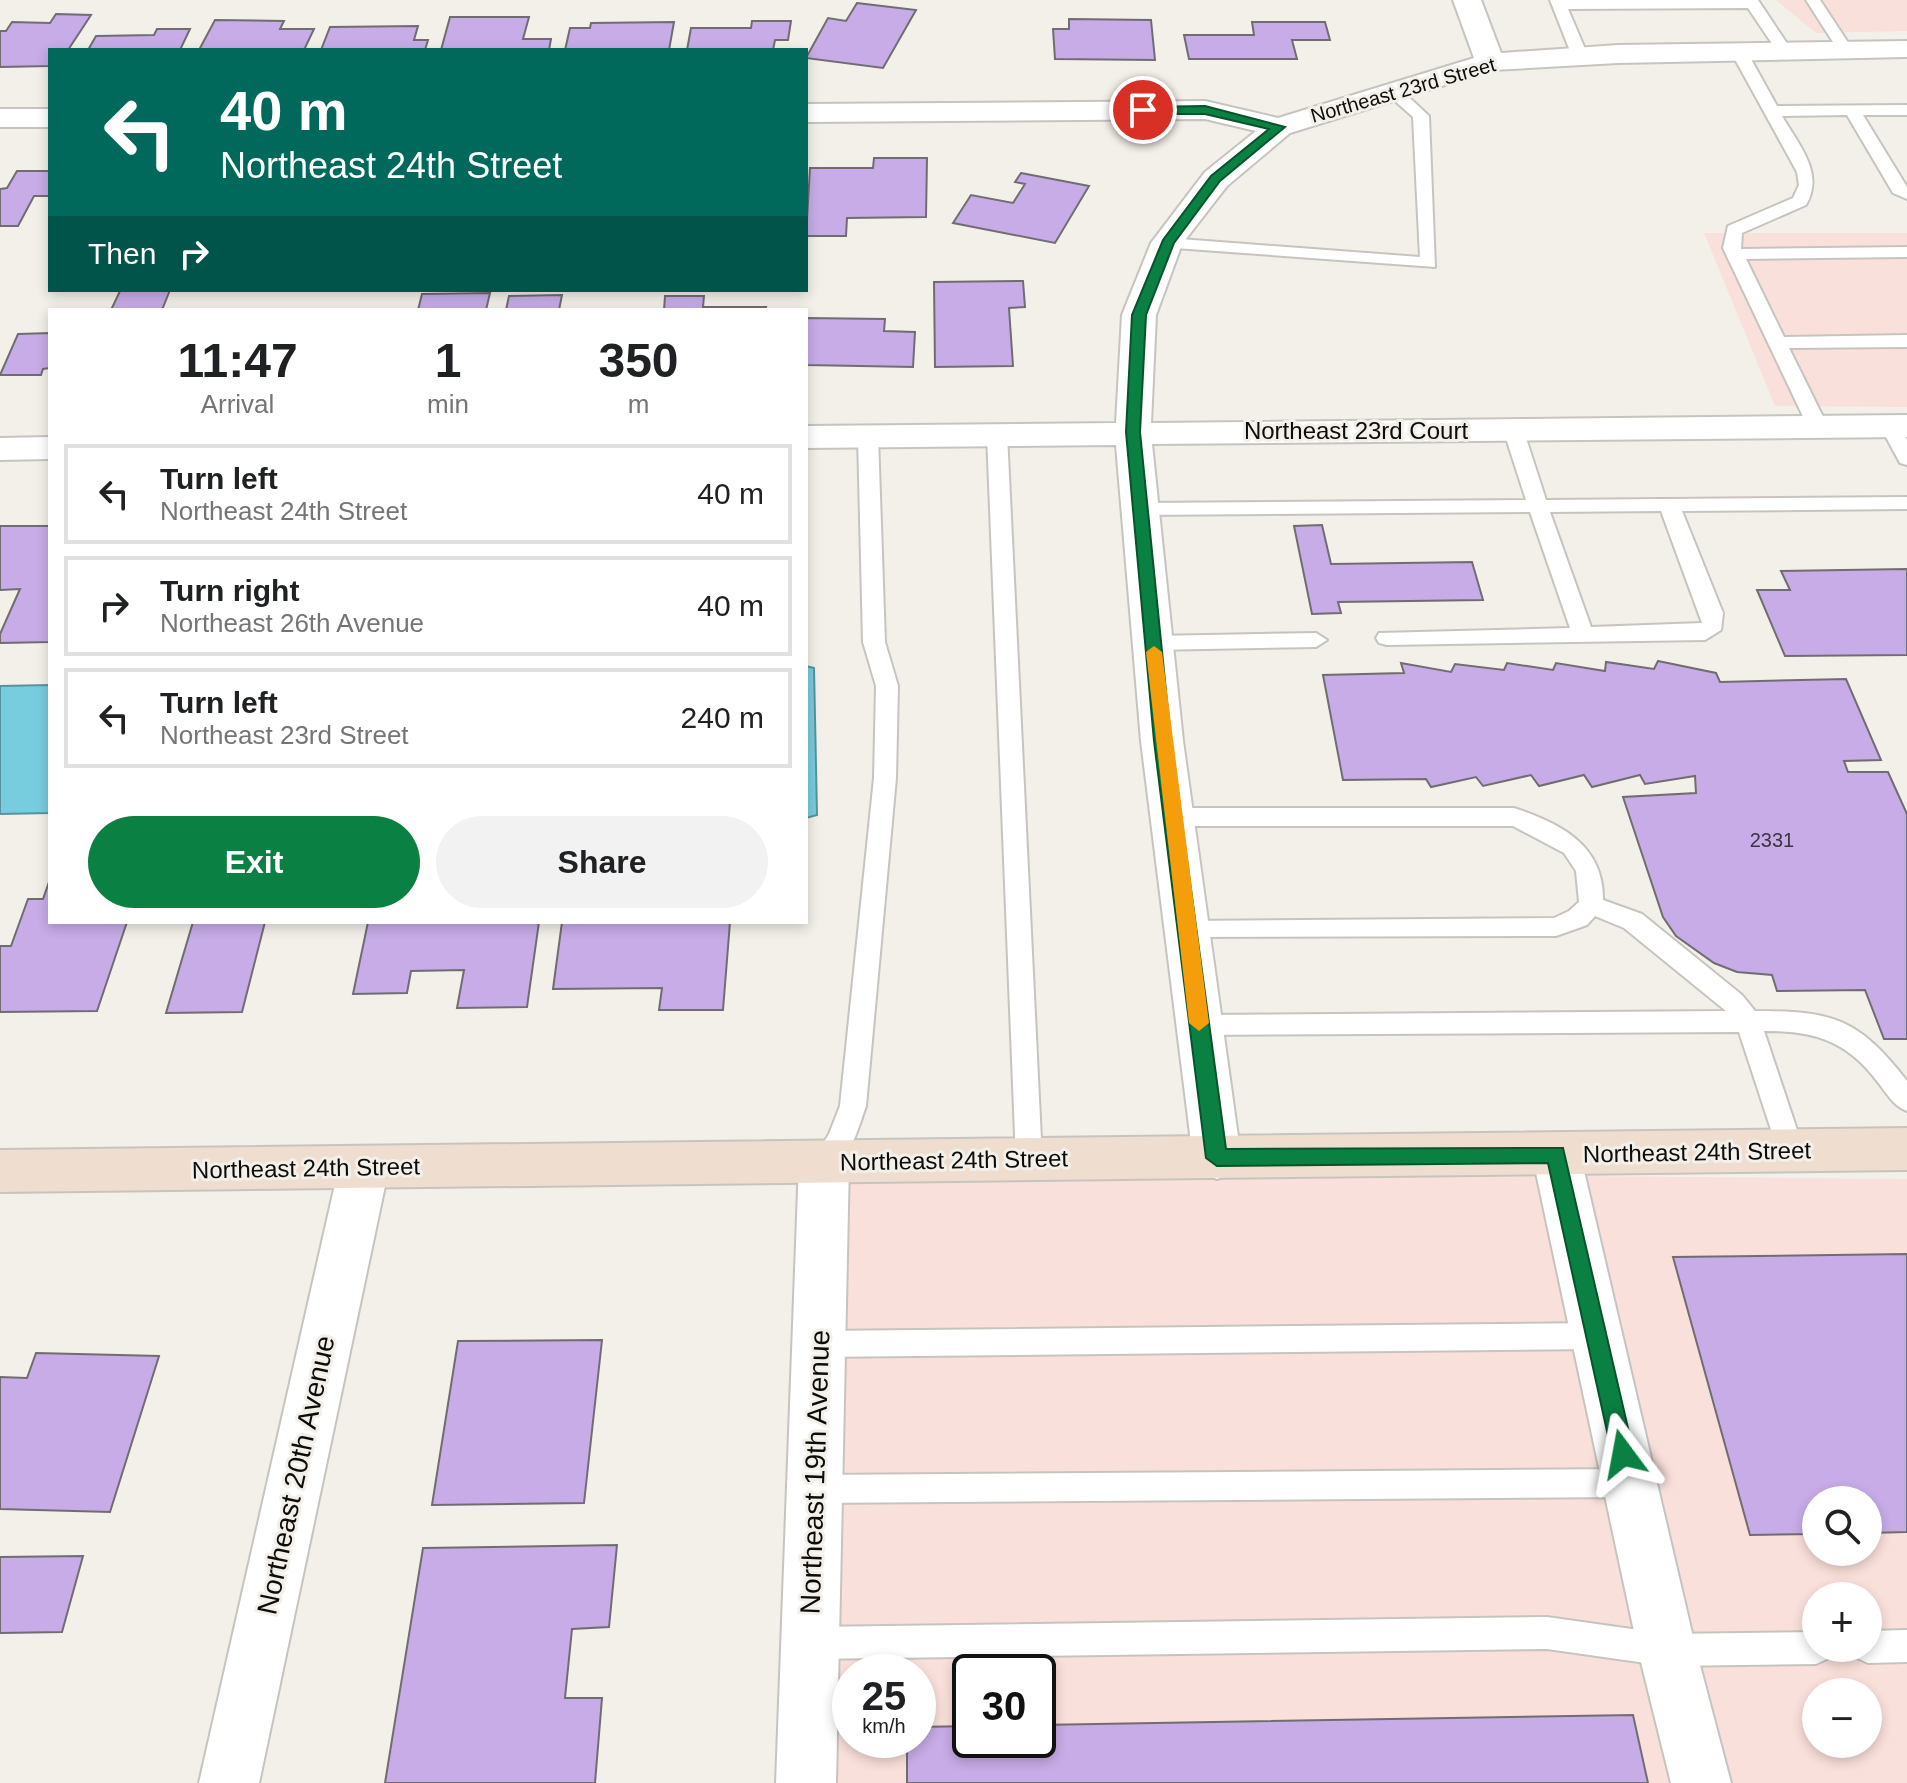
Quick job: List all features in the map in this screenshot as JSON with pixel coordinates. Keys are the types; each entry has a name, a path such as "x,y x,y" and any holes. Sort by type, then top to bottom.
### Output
{"street":[{"path":"1467,0 1490,62"},
{"name":"Northeast 23rd Street","path":"808,113 1205,110 1279,127 1490,62 1580,56 1907,49"},
{"path":"0,118 48,118"},
{"path":"1217,1158 1172,817 1140,509 1133,432 1139,315 1167,243 1216,179 1279,127"},
{"name":"Northeast 23rd Court","path":"808,437 1898,426"},
{"path":"0,449 48,448"},
{"name":"Northeast 24th Street","path":"0,1171 1907,1149"},
{"path":"1556,1154 1667,1650 1701,1783"},
{"name":"Northeast 19th Avenue","path":"806,1783 824,1162"},
{"name":"Northeast 20th Avenue","path":"229,1783 364,1167"}],"lane":[{"path":"1813,0 1845,50"},
{"path":"1580,56 1558,2 1753,3 1784,51"},
{"path":"1739,52 1805,172 1807,185 1800,201 1734,230 1735,254 1818,427"},
{"path":"1167,243 1429,263 1421,116 1392,90"},
{"path":"1852,110 1899,189 1907,194"},
{"path":"1771,111 1907,110"},
{"path":"1735,254 1907,252"},
{"path":"1778,343 1907,341"},
{"path":"1898,426 1907,459"},
{"path":"1513,429 1583,635"},
{"path":"997,434 1029,1160"},
{"path":"824,1162 840,1140 853,1106 860,1059 885,778 887,686 874,642 868,436"},
{"path":"1140,509 1907,503"},
{"path":"1387,638 1705,633 1713,625 1712,613 1669,505"},
{"path":"1153,643 1316,640"},
{"path":"1172,817 1514,817 1539,826 1585,858 1593,884 1591,905 1578,918 1556,927 1187,930"},
{"path":"1591,905 1633,921 1711,981 1748,1021 1791,1151"},
{"path":"1199,1025 1798,1021 1845,1031 1863,1046 1907,1100"},
{"path":"818,1344 1597,1336"},
{"path":"814,1489 1630,1483"},
{"path":"810,1643 1547,1633 1667,1650 1802,1648"},
{"path":"1882,1647 1907,1646"}],"shaded area":[{"path":"1776,0 1907,0 1907,31 1816,33"},
{"path":"1704,233 1907,233 1907,407 1775,406"},
{"path":"1576,1176 1907,1179 1907,1783 828,1783 841,1181"}],"water":[{"path":"808,666 814,668 817,815 808,817"},
{"path":"48,685 48,813 0,814 0,686"}],"building":[{"path":"857,3 916,10 883,68 808,58 828,18 846,21"},
{"path":"56,14 91,15 69,48 48,48 48,66 0,67 0,31 6,31 12,22 50,23"},
{"path":"450,17 529,17 523,39 551,39 549,48 442,48"},
{"path":"1069,19 1151,20 1155,60 1055,59 1053,29 1069,29"},
{"path":"215,20 284,21 280,29 314,29 305,48 200,48"},
{"path":"752,21 791,21 788,40 775,40 773,48 687,48 691,28 751,28"},
{"path":"674,22 669,48 565,48 570,28 590,28 591,23"},
{"path":"1252,22 1325,22 1330,40 1292,40 1297,59 1189,59 1184,35 1254,35"},
{"path":"418,26 414,40 428,40 426,48 322,48 330,27"},
{"path":"157,29 190,29 181,48 89,48 96,36 154,35"},
{"path":"874,158 927,158 926,217 847,218 846,236 808,236 810,168 873,168"},
{"path":"17,171 48,171 48,196 34,196 18,226 0,226 0,189 7,188"},
{"path":"1021,173 1089,186 1055,243 953,223 971,195 1013,203 1025,184 1015,182"},
{"path":"1023,281 1025,307 1009,308 1013,366 935,367 934,282"},
{"path":"120,292 169,292 163,308 112,308"},
{"path":"490,293 486,308 418,308 422,294"},
{"path":"562,295 559,308 506,308 509,296"},
{"path":"665,296 704,296 703,307 766,307 766,308 664,308"},
{"path":"808,318 885,319 884,331 915,332 913,367 808,365"},
{"path":"48,333 48,368 43,369 41,375 0,375 18,334"},
{"path":"1322,525 1331,564 1472,562 1483,600 1338,602 1341,613 1312,614 1294,526"},
{"path":"0,526 48,526 48,642 0,643 0,634 20,589 0,590"},
{"path":"1907,569 1907,655 1785,656 1757,590 1790,590 1781,571"},
{"path":"1658,661 1716,673 1720,682 1846,679 1881,760 1844,761 1848,772 1888,772 1907,814 1907,1039 1884,1039 1865,990 1777,991 1772,975 1737,972 1714,963 1676,936 1663,917 1623,797 1696,793 1695,776 1645,784 1640,775 1592,787 1584,775 1539,786 1531,775 1483,786 1476,777 1431,787 1426,779 1343,780 1323,675 1404,673 1401,663 1451,672 1455,664 1504,670 1507,663 1553,670 1556,663 1605,671 1606,662 1654,669"},
{"path":"48,885 48,924 126,924 97,1011 0,1012 0,946 11,946 28,899 43,899"},
{"path":"192,924 264,924 242,1012 166,1013"},
{"path":"368,924 539,924 527,1007 457,1008 464,970 411,971 407,993 353,994"},
{"path":"562,924 730,924 723,1010 659,1010 662,988 553,989"},
{"path":"1907,1254 1907,1532 1882,1533 1882,1486 1802,1486 1802,1534 1750,1535 1673,1257"},
{"path":"602,1340 584,1503 432,1505 458,1341"},
{"path":"36,1353 159,1356 110,1512 0,1509 0,1377 27,1378"},
{"path":"617,1545 609,1627 572,1629 565,1698 602,1698 595,1783 385,1783 423,1548"},
{"path":"83,1556 62,1632 0,1633 0,1557"},
{"path":"1633,1715 1648,1783 907,1783 907,1758 936,1758 936,1727 952,1726 952,1758 1056,1758 1056,1725"}],"slow traffic":[{"path":"1154,652 1162,741 1199,1023"}],"route":[{"path":"1143,110 1205,110 1279,127 1216,179 1167,243 1139,315 1133,432 1162,741 1217,1158 1556,1154 1623,1454"}]}
